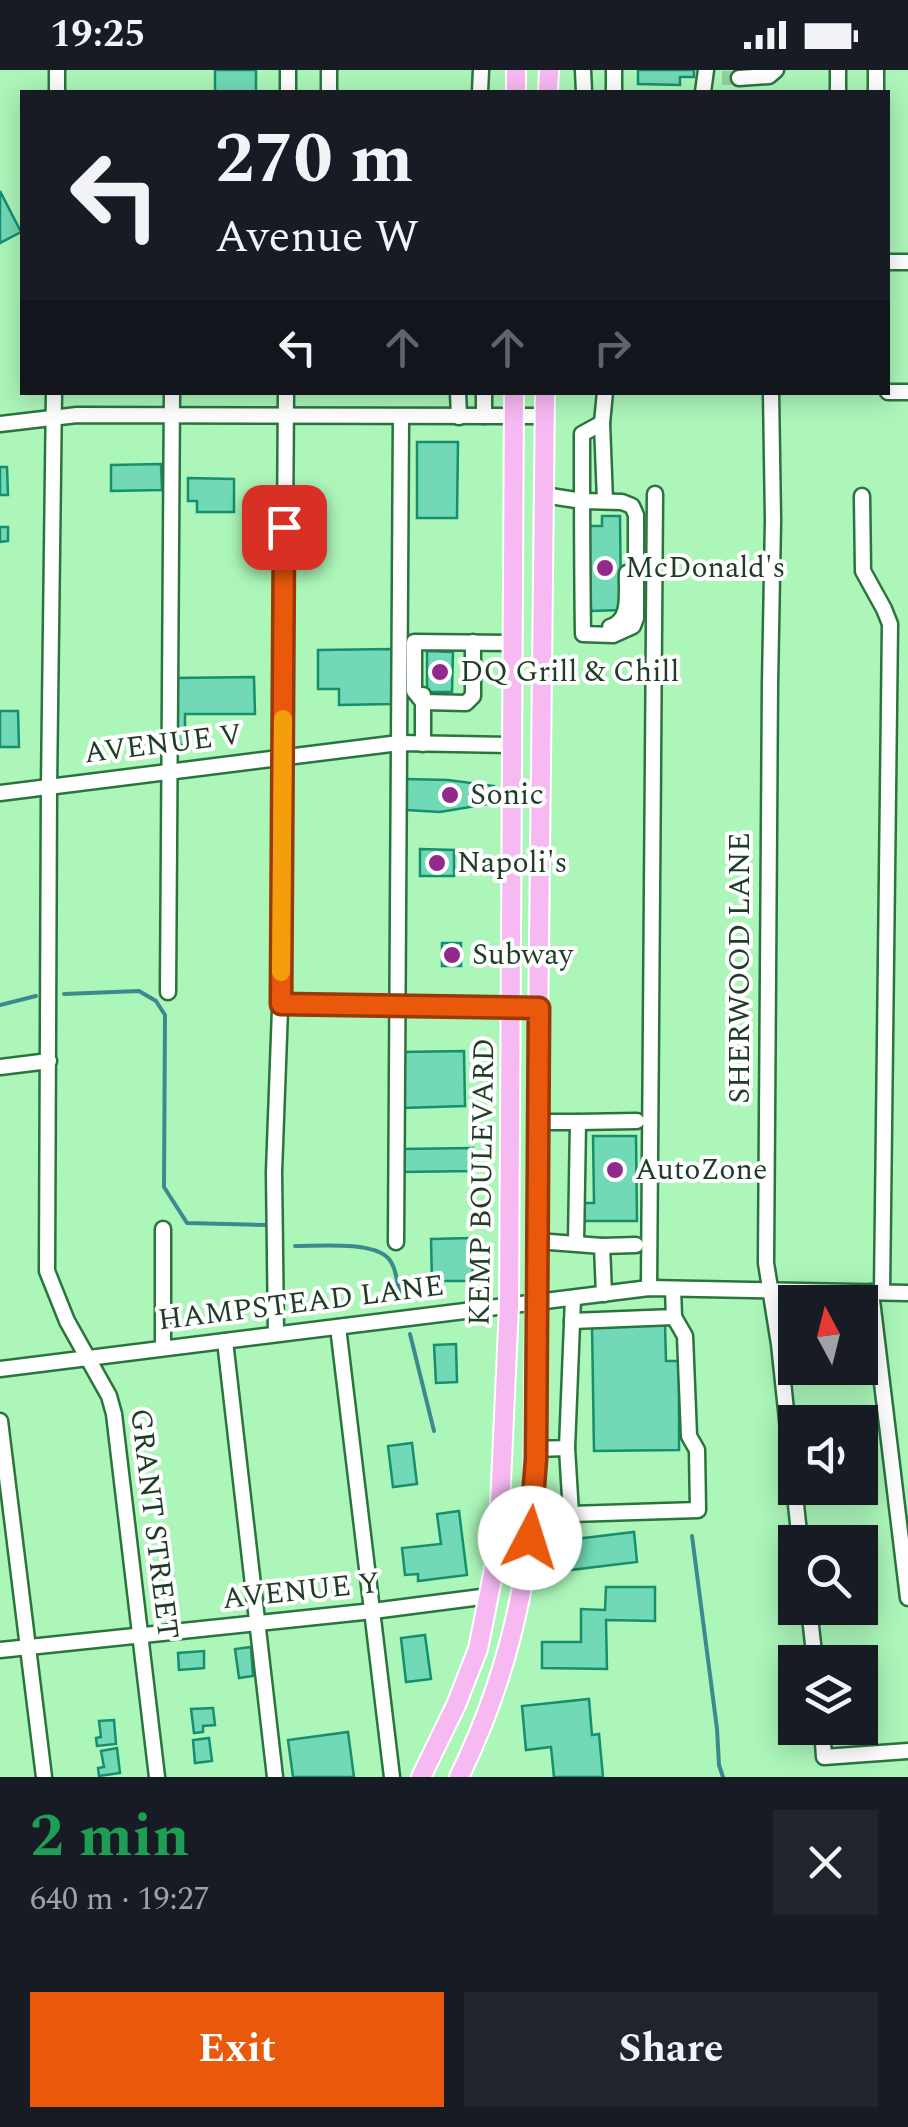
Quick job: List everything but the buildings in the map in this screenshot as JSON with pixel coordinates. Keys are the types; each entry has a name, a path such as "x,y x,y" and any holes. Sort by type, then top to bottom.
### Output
{"main road":[{"name":"KEMP BOULEVARD","path":"421,1777 478,1649 498,1548 510,1306 514,395"},
{"name":"KEMP BOULEVARD","path":"459,1777 494,1692 519,1598 531,1514 535,1449 545,395"},
{"path":"512,745 542,746"},
{"path":"489,1596 519,1598"}],"street":[{"path":"739,78 770,76 776,70"},
{"name":"GRANT STREET","path":"54,395 48,786 48,1271 67,1321 110,1396 114,1414 157,1777"},
{"path":"168,992 172,395"},
{"path":"276,1334 274,1172 281,1004 286,395"},
{"path":"458,395 458,416"},
{"path":"484,395 484,416"},
{"path":"604,501 605,395"},
{"name":"SHERWOOD LANE","path":"770,395 773,520 766,1263 798,1525"},
{"path":"0,424 53,417 171,414 545,416"},
{"path":"396,1242 401,417"},
{"path":"544,495 582,501 622,502 632,506 636,515 633,626 613,634 582,634 582,501 582,434 602,423"},
{"path":"648,1288 655,494"},
{"path":"862,496 862,572 890,624 877,1285"},
{"path":"423,744 423,702 414,691 414,642 513,643"},
{"path":"423,702 466,703 474,696 474,642"},
{"name":"AVENUE V","path":"0,793 399,743 512,745"},
{"path":"281,1004 539,1008"},
{"path":"0,1067 48,1061"},
{"path":"537,1122 637,1121"},
{"path":"576,1242 578,1122"},
{"path":"163,1228 163,1348"},
{"path":"537,1241 576,1242 585,1246 636,1244"},
{"path":"602,1246 604,1294"},
{"name":"HAMPSTEAD LANE","path":"0,1369 648,1288 778,1290"},
{"path":"531,1514 698,1510 697,1450 689,1436 685,1336 674,1317 673,1289"},
{"name":"HAMPSTEAD LANE","path":"878,1292 908,1292"},
{"path":"571,1514 567,1448 573,1298"},
{"path":"878,1302 908,1598"},
{"path":"572,1322 674,1317"},
{"path":"338,1327 392,1777"},
{"path":"225,1340 274,1777"},
{"path":"0,1421 44,1777"},
{"path":"535,1449 567,1448"},
{"name":"AVENUE Y","path":"0,1650 489,1596"},
{"path":"823,1745 824,1757 908,1751"}],"waterway":[{"path":"64,994 139,991 156,1001 165,1015 164,1187 187,1223 265,1225"},
{"path":"0,1005 36,996"},
{"path":"295,1246 344,1246 380,1253 393,1265 400,1294"},
{"path":"410,1334 434,1431"},
{"path":"692,1536 723,1777"}],"tunnel":[{"path":"722,78 739,78"}],"slow traffic":[{"path":"281,972 283,719"}],"place":[{"name":"McDonald's","path":"605,568"},
{"name":"DQ Grill & Chill","path":"440,672"},
{"name":"Sonic","path":"450,795"},
{"name":"Napoli's","path":"437,863"},
{"name":"Subway","path":"452,955"},
{"name":"AutoZone","path":"615,1170"}],"route":[{"path":"284,527 281,1004 539,1008 536,1459 530,1538"}]}
